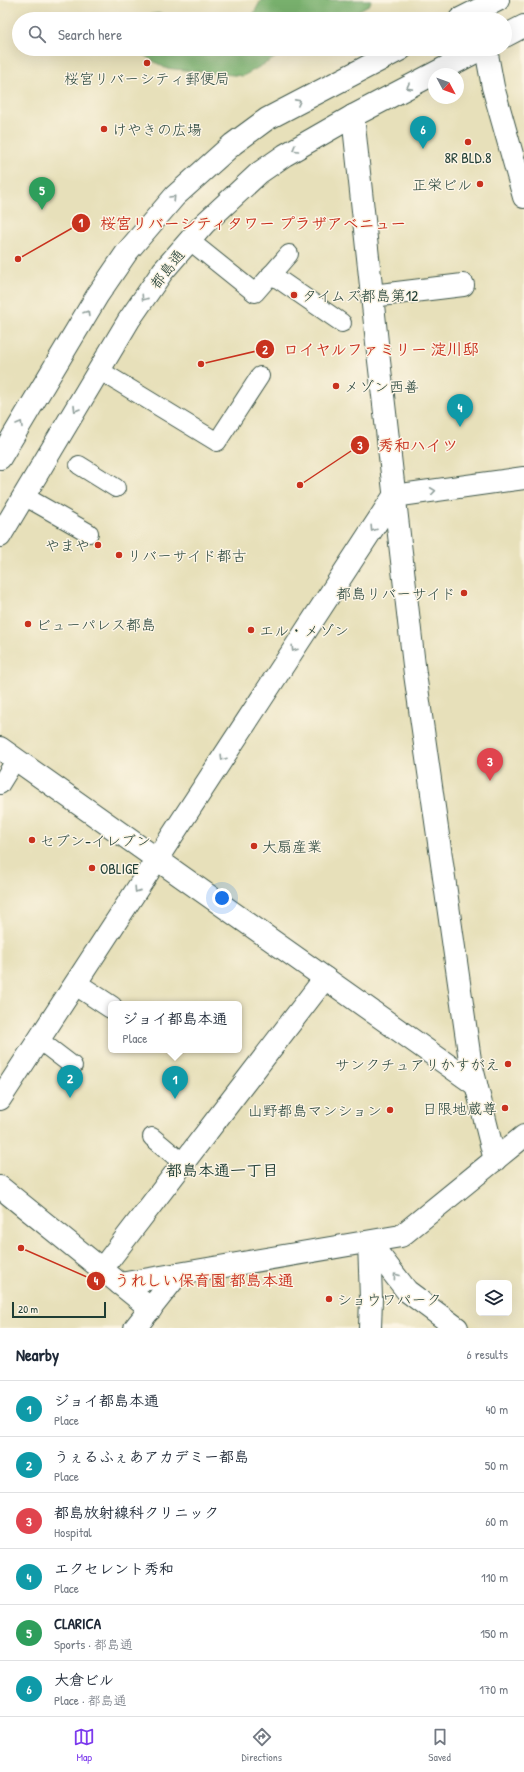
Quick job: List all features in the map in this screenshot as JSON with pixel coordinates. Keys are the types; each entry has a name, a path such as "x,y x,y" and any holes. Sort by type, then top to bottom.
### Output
{"street":[{"path":"474,12 498,0"},
{"path":"512,32 524,26"},
{"path":"0,458 97,296 127,252 175,196 233,144 267,119 388,56"},
{"name":"都島通","path":"0,536 129,320 163,271 189,240 228,201 259,173 285,155 353,116 468,56"},
{"path":"487,56 493,87 524,197"},
{"path":"353,116 394,496 415,674 470,1060 495,1160"},
{"path":"372,296 463,285"},
{"path":"0,1099 394,496 524,478"},
{"path":"8,754 476,1085"},
{"path":"102,1270 325,978"},
{"path":"76,984 108,1005"},
{"path":"120,1284 401,1236 524,1136"},
{"path":"0,1187 151,1309"},
{"path":"369,1242 371,1298 370,1328"},
{"path":"369,1242 407,1291 457,1328"},
{"path":"135,1328 178,1274"}],"lane":[{"path":"189,240 254,293 288,254"},
{"path":"271,274 342,323"},
{"path":"99,370 217,442 260,376"},
{"path":"79,465 116,488"},
{"path":"24,496 89,533"},
{"path":"0,784 8,754"},
{"path":"39,1040 73,1066"},
{"path":"152,1137 183,1164"}],"green space":[{"path":"261,0 371,0 370,4 356,12 255,12"},
{"path":"145,56 279,56 243,76 165,68"}],"place":[{"name":"桜宮リバーシティ郵便局","path":"147,63"},
{"name":"けやきの広場","path":"104,129"},
{"name":"8R BLD.8","path":"468,142"},
{"name":"大倉ビル","path":"423,149"},
{"name":"正栄ビル","path":"480,184"},
{"name":"CLARICA","path":"42,210"},
{"name":"桜宮リバーシティタワー プラザアベニュー","path":"18,259"},
{"name":"タイムズ都島第12","path":"294,295"},
{"name":"ロイヤルファミリー 淀川邸","path":"201,364"},
{"name":"メゾン西善","path":"336,386"},
{"name":"エクセレント秀和","path":"460,427"},
{"name":"秀和ハイツ","path":"300,485"},
{"name":"やまや","path":"98,545"},
{"name":"リバーサイド都古","path":"119,555"},
{"name":"都島リバーサイド","path":"464,593"},
{"name":"ビューパレス都島","path":"28,624"},
{"name":"エル・メゾン","path":"251,630"},
{"name":"都島放射線科クリニック","path":"490,781"},
{"name":"セブン-イレブン","path":"32,840"},
{"name":"大扇産業","path":"254,846"},
{"name":"OBLIGE","path":"92,868"},
{"name":"サンクチュアリかすがえ","path":"508,1064"},
{"name":"うぇるふぇあアカデミー都島","path":"70,1098"},
{"name":"ジョイ都島本通","path":"175,1099"},
{"name":"日限地蔵尊","path":"505,1108"},
{"name":"山野都島マンション","path":"390,1110"},
{"name":"うれしい保育園 都島本通","path":"21,1248"},
{"name":"ショウワパーク","path":"329,1299"}],"district":[{"name":"都島本通一丁目","path":"222,1170"}]}
